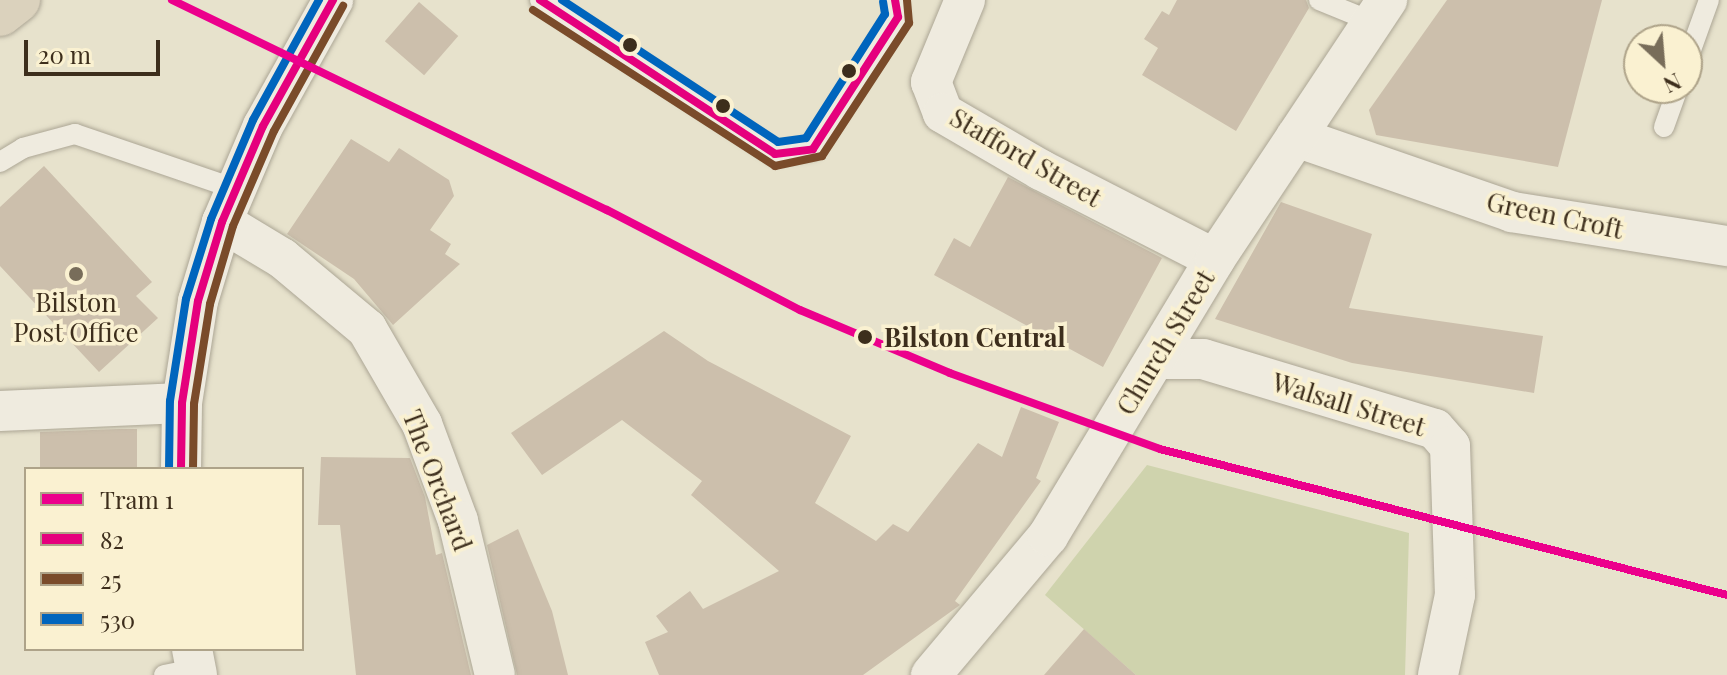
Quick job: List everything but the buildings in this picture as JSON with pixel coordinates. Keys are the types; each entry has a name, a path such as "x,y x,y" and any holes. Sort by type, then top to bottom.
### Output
{"highway":[{"path":"0,14 18,0"}],"street":[{"path":"181,467 182,403 198,301 229,205 263,126 333,0"},
{"name":"Stafford Street","path":"965,0 931,82 943,113 1041,170 1215,259"},
{"name":"Church Street","path":"931,675 1015,579 1089,470 1215,259 1380,11"},
{"name":"Green Croft","path":"1296,137 1512,212 1727,246"},
{"name":"The Orchard","path":"229,205 282,258 367,329 422,424 458,521 495,675"},
{"name":"Walsall Street","path":"1148,370 1203,359 1435,429 1450,446 1455,595 1438,675"},
{"path":"0,411 182,403"}],"lane":[{"path":"540,0 775,154 813,149 898,17 895,0"},
{"path":"1319,0 1380,11"},
{"path":"1700,24 1709,0"},
{"path":"1664,127 1672,104"},
{"path":"0,162 23,148 75,134 229,205"}],"green space":[{"path":"1147,465 1409,533 1405,675 1136,675 1045,595"}],"tram line":[{"name":"1","path":"172,0 607,210 800,310 950,373 1160,449 1727,595"}],"transit line":[{"name":"530","path":"169,467 170,401 186,299 211,219 253,120 319,0"},
{"name":"82","path":"181,467 182,403 198,301 222,222 263,126 333,0"},
{"name":"82","path":"540,0 775,154 813,149 898,17 895,0"},
{"name":"530","path":"562,0 778,142 806,138 885,14 883,2"},
{"name":"25","path":"533,10 775,166 822,156 909,23 907,0"},
{"name":"25","path":"193,467 194,404 210,304 233,226 274,131 343,6"}],"place":[{"name":"Bilston Post Office","path":"76,274"},
{"name":"Bilston Central","path":"865,337"}]}
